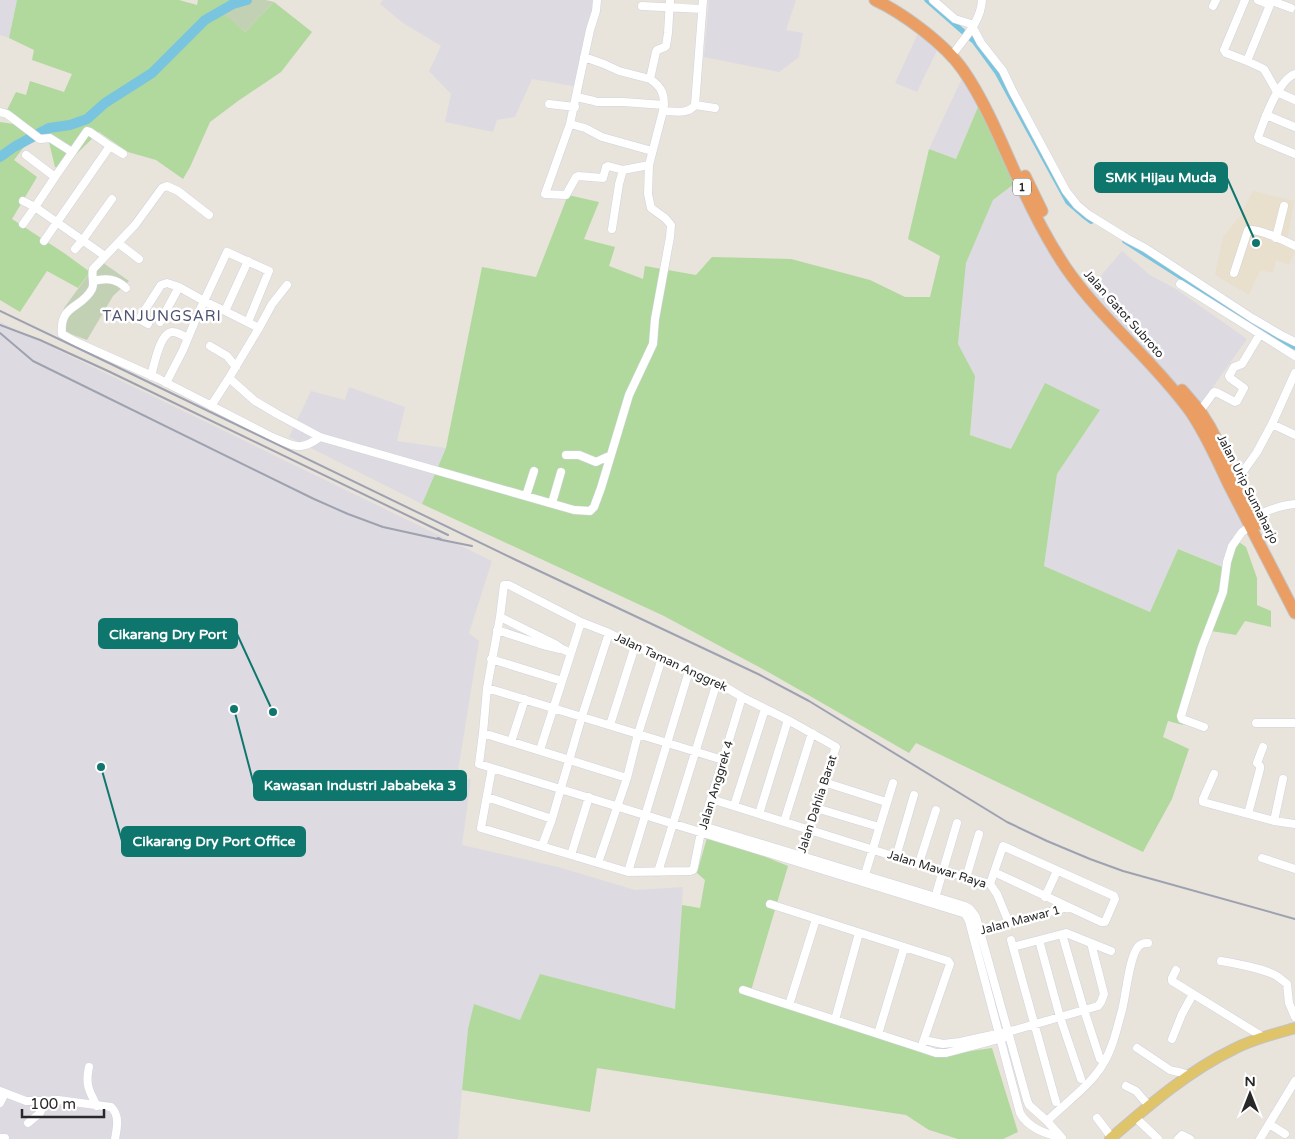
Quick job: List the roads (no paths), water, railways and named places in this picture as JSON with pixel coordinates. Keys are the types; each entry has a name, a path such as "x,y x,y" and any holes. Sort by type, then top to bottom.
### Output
{"highway":[{"name":"Jalan Gatot Subroto","path":"875,0 894,10 926,33 962,69 996,129 1027,199 1065,266 1089,299 1170,380"},
{"name":"Jalan Gatot Subroto","path":"891,0 933,30 956,50 970,68 979,82 1049,225 1071,262 1095,294 1170,380"},
{"name":"Jalan Urip Sumaharjo","path":"1170,380 1200,411 1214,434 1237,480 1253,521 1295,612"},
{"name":"Jalan Urip Sumaharjo","path":"1170,380 1199,424 1295,596"}],"main road":[{"path":"1111,1138 1149,1106 1218,1057 1263,1037 1295,1028"}],"street":[{"path":"597,0 575,107 545,194 566,194 576,177 603,178 608,166 623,170 649,165"},
{"path":"933,0 955,19 973,28 981,43 1003,71 1012,92 1066,191 1077,205 1097,220 1145,248 1278,340 1295,356"},
{"path":"1245,0 1224,50 1226,53 1264,69 1277,92 1295,100"},
{"path":"1258,0 1290,8"},
{"path":"956,50 973,28 984,1"},
{"path":"1247,61 1271,2"},
{"path":"650,79 656,52 666,46 670,4"},
{"path":"577,97 596,102 623,102 685,112 693,108 695,105 702,4 642,6"},
{"path":"230,378 255,401 320,437 552,503 584,511 593,509 629,395 653,344 655,319 671,225 655,212 650,205 648,194 649,165 664,108 661,88 650,79 619,71 584,57"},
{"path":"1295,74 1277,92 1258,137 1295,154"},
{"path":"549,104 575,107"},
{"path":"695,105 715,108"},
{"path":"0,112 7,114 37,137 50,138 72,152"},
{"path":"1266,115 1295,127"},
{"path":"570,124 585,128 602,137 652,151"},
{"path":"23,224 87,131 123,154"},
{"path":"44,241 110,146"},
{"path":"26,155 55,177"},
{"path":"612,229 623,170"},
{"path":"209,214 178,191 166,186 162,188 135,225 93,269 92,288 88,295 64,316 62,334 296,447 307,445 320,437"},
{"path":"75,249 112,199"},
{"path":"23,200 105,256"},
{"path":"1276,238 1284,206"},
{"path":"1234,273 1248,230 1253,230 1295,246"},
{"path":"118,243 139,259"},
{"path":"166,383 227,252 270,271 248,322"},
{"path":"225,311 248,261"},
{"path":"93,281 114,280 120,282 126,288"},
{"path":"148,324 141,320 141,316 161,286 169,283 259,328"},
{"path":"1180,284 1255,325 1260,334 1278,340 1295,342"},
{"path":"211,406 236,368 272,304 287,285"},
{"path":"160,322 179,287"},
{"path":"151,376 160,345 165,335 171,332 188,338"},
{"path":"1200,411 1214,392 1234,402 1237,401 1244,388 1229,376 1234,367 1242,364 1260,334"},
{"path":"210,346 227,356 236,368"},
{"path":"1237,480 1257,452 1295,373"},
{"path":"1272,424 1295,435"},
{"path":"566,455 580,455 596,462 611,456"},
{"path":"526,496 534,471"},
{"path":"552,503 561,472"},
{"path":"1204,727 1182,719 1181,716 1199,656 1223,592 1227,562 1232,546 1253,521 1275,507 1295,504"},
{"name":"Jalan Taman Anggrek","path":"500,617 504,586 508,585 581,622 717,682 836,747"},
{"path":"571,653 500,617 491,659 479,764 645,815 702,829 922,897 970,909 976,917 976,932 1028,1103 1062,1139"},
{"path":"540,750 581,622"},
{"path":"497,630 562,649"},
{"path":"542,846 609,633"},
{"path":"610,725 635,646"},
{"path":"598,863 627,778 638,734 662,658"},
{"path":"491,659 562,682"},
{"path":"628,872 690,670"},
{"path":"492,768 482,828 628,872 658,872 717,682"},
{"path":"487,688 723,760"},
{"name":"Jalan Anggrek 4","path":"658,872 690,871 694,867 702,829 742,697"},
{"path":"511,742 525,699"},
{"path":"734,806 765,709"},
{"path":"759,814 788,720"},
{"path":"1256,723 1295,723"},
{"path":"483,733 627,778"},
{"path":"784,822 812,733"},
{"name":"Jalan Dahlia Barat","path":"800,859 836,747"},
{"path":"1248,814 1260,769 1257,763 1263,747"},
{"path":"1214,774 1202,802 1274,821 1295,824"},
{"path":"1274,821 1283,780"},
{"path":"824,782 886,802"},
{"path":"863,879 893,783"},
{"path":"896,857 914,795"},
{"path":"487,797 552,818"},
{"path":"571,855 588,797"},
{"name":"Jalan Mawar Raya","path":"711,799 896,857 990,884 997,894 1009,923"},
{"path":"816,808 879,827"},
{"path":"919,863 936,810"},
{"path":"937,891 957,823"},
{"path":"966,878 979,834"},
{"path":"990,884 994,872 1003,846 1115,898 1104,922 1045,897 994,872"},
{"path":"1262,858 1295,869"},
{"path":"1045,897 1057,871"},
{"path":"770,904 949,962 950,964 922,1044"},
{"name":"Jalan Mawar 1","path":"976,932 1068,907"},
{"path":"789,1005 816,919"},
{"path":"835,1020 859,933"},
{"path":"1056,1102 1012,944 1066,933 1111,951"},
{"path":"1062,934 1100,1059"},
{"path":"1039,940 1060,1017 1081,1078"},
{"path":"743,990 878,1034 922,1044 948,1044 1006,1034 1098,1006 1104,994 1091,943"},
{"path":"1047,1121 1084,1087 1103,1066 1112,1045 1122,1009 1133,956 1138,946 1148,943"},
{"path":"878,1034 904,948"},
{"path":"1221,961 1267,972 1288,984"},
{"path":"1176,970 1172,981 1263,1037"},
{"path":"1289,974 1289,1003 1295,1017"},
{"path":"1172,1039 1193,994"},
{"path":"1006,1034 1021,1116 1043,1133 1062,1139"},
{"path":"1137,1048 1170,1070 1182,1072 1189,1076"},
{"path":"89,1067 87,1076 88,1088 97,1106"},
{"path":"1260,1139 1295,1081"},
{"path":"1126,1086 1136,1091 1149,1106"},
{"path":"0,1103 3,1092 26,1101 64,1100 111,1107 116,1111 115,1139"},
{"path":"28,1122 40,1113 45,1102"},
{"path":"1097,1118 1111,1138"},
{"path":"1136,1118 1158,1139"},
{"path":"1269,1124 1285,1134"},
{"path":"1178,1139 1182,1134 1190,1139"},
{"path":"0,1138 6,1138"}],"waterway":[{"path":"0,157 49,128 70,125 87,119 105,103 152,73 205,20 233,4 247,0"},
{"path":"927,0 975,42 997,72 1068,202 1091,221"},
{"path":"1125,241 1269,333 1295,347"}],"railway":[{"path":"0,311 516,560 758,674 809,701 1007,822 1047,841 1123,871 1295,919"},
{"path":"0,325 40,340 108,371 448,535"},
{"path":"0,333 33,361 314,499 383,527 442,540"},
{"path":"438,538 472,546"}],"place":[{"name":"SMK Hijau Muda","path":"1256,243"},
{"name":"Kawasan Industri Jababeka 3","path":"234,709"},
{"name":"Cikarang Dry Port","path":"273,712"},
{"name":"Cikarang Dry Port Office","path":"101,767"}],"district":[{"name":"TANJUNGSARI","path":"162,316"}]}
